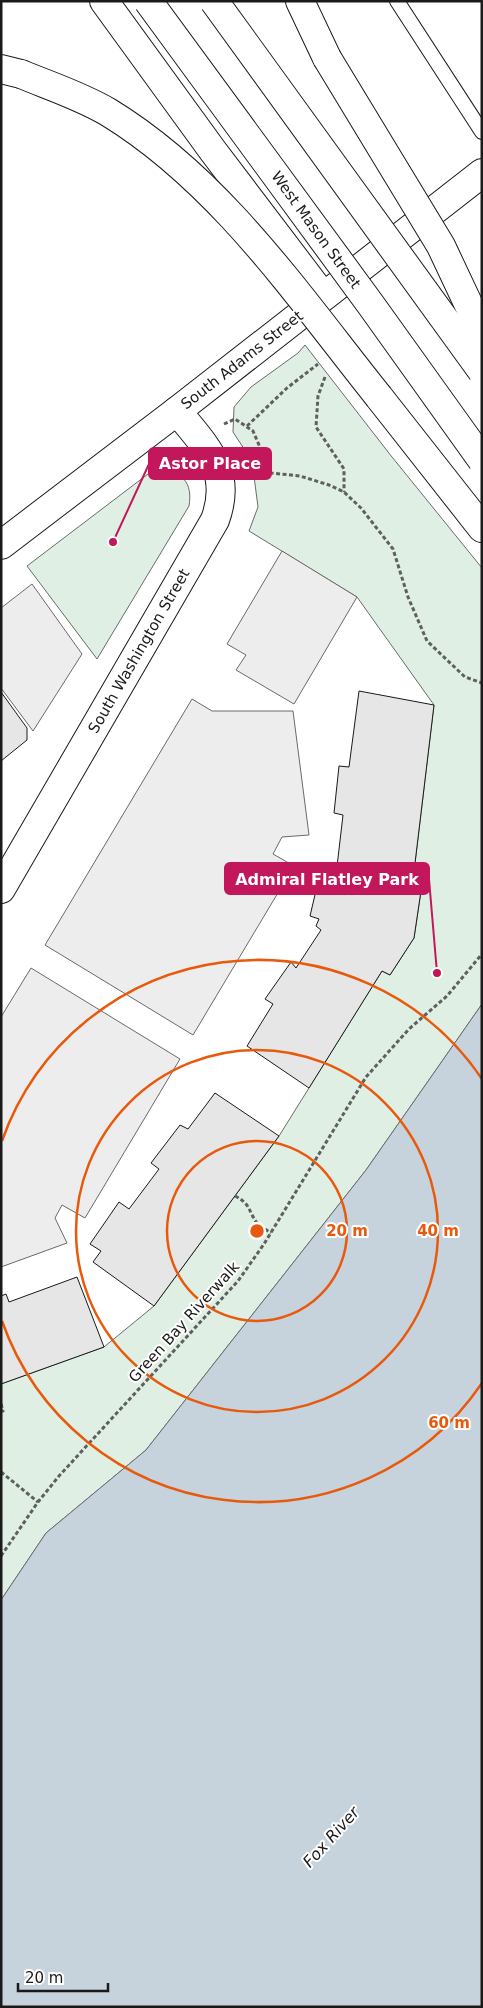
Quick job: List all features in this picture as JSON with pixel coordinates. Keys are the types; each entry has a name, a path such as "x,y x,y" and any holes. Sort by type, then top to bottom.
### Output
{"main road":[{"path":"104,1 212,150 323,296"},
{"name":"West Mason Street","path":"148,1 371,304 482,460"},
{"path":"214,1 482,371"},
{"path":"300,1 327,58 441,246 482,332"},
{"path":"11,72 71,94 107,111 149,139 190,173 221,204 272,264 482,528"},
{"name":"South Adams Street","path":"1,546 482,173"},
{"name":"South Washington Street","path":"1,889 215,520 222,490 220,474 211,456 177,411"}],"lane":[{"path":"396,1 482,132"}],"path":[{"path":"328,371 318,396 316,427 344,469 344,492"},
{"path":"196,435 235,419 252,431 271,473 300,476 344,492 361,508 393,549 408,597 428,641 465,677 482,683"},
{"name":"Green Bay Riverwalk","path":"2,1554 38,1502 59,1476 238,1281 271,1233 366,1077 409,1029 447,996 482,954"},
{"path":"235,1196 244,1200 258,1224 271,1233"},
{"path":"1,1404 3,1410 1,1411"},
{"path":"1,1472 38,1502"}],"green space":[{"path":"305,345 482,568 482,1004 366,1170 146,1450 46,1533 1,1600 1,1384 104,1347 154,1306 279,1136 382,971 390,975 414,938 421,891 412,888 434,705 357,597 249,531 258,507 252,461 233,432 234,407 251,387 298,353"},
{"path":"159,468 174,472 184,480 189,490 189,506 97,659 27,566 148,474"}],"shaded area":[{"path":"282,551 357,597 294,704 236,670 246,655 227,644"},
{"path":"32,584 82,654 33,731 1,688 1,608"},
{"path":"192,699 212,711 293,711 309,835 282,837 273,854 294,866 193,1035 45,945"},
{"path":"31,968 180,1059 85,1218 62,1205 55,1218 67,1243 1,1267 1,1017"}],"water":[{"name":"Fox River","path":"482,1004 482,2007 1,2007 1,1600 46,1533 146,1450 366,1170"}],"building":[{"path":"359,691 434,705 412,888 421,891 414,938 390,975 382,971 309,1088 247,1046 273,1004 265,999 291,962 296,968 321,930 316,926 319,919 310,916 318,882 332,887 336,875 343,815 334,813 339,766 349,767"},
{"path":"1,692 27,728 27,740 1,761"},
{"path":"215,1093 279,1136 154,1306 93,1262 101,1251 90,1244 119,1202 129,1209 159,1169 151,1163 180,1125 188,1129"},
{"path":"77,1277 104,1347 1,1384 1,1296 6,1294 9,1302"}],"place":[{"name":"Astor Place","path":"113,542"},
{"name":"Admiral Flatley Park","path":"437,973"}]}
